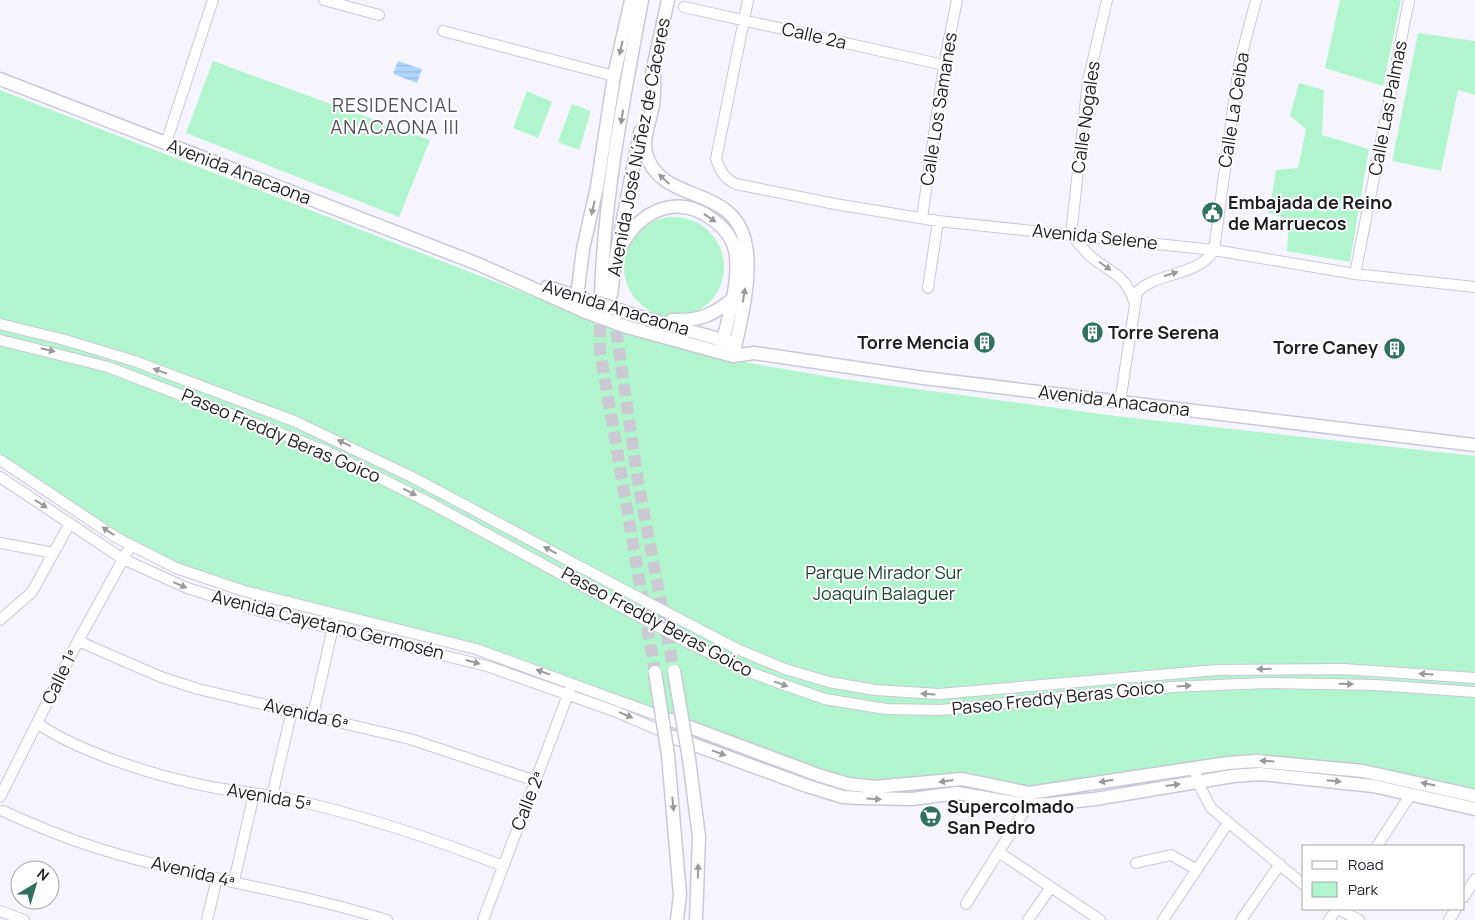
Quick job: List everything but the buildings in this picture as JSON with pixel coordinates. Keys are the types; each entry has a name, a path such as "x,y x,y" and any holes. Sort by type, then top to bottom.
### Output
{"main road":[{"path":"577,297 583,249 597,187 614,76 631,0"},
{"name":"Avenida José Núñez de Cáceres","path":"594,303 620,122 642,0"},
{"name":"Avenida José Núñez de Cáceres","path":"594,303 616,255 668,0"},
{"path":"654,66 653,104 645,141 650,162 667,183 676,188 699,194 725,208 736,219 742,231 748,266 735,350"},
{"name":"Avenida Anacaona","path":"0,80 478,264 594,303 655,320 721,346"},
{"path":"616,255 627,236 639,221 655,211 672,206 690,207 709,216 726,230 735,249 733,299 721,346"},
{"name":"Avenida Anacaona","path":"478,264 594,303 627,327 735,350 924,378 1475,446"},
{"path":"655,320 691,321 703,318 714,314 733,299"},
{"path":"674,671 689,759 698,837 696,920"},
{"path":"655,672 668,755 680,895 677,920"},
{"path":"671,720 818,775 848,784 875,787 962,779 1029,793 1249,761 1329,767 1389,776 1475,796"},
{"path":"673,737 806,786 844,797 912,799 957,793 1028,805 1095,799 1197,781 1260,774 1348,782 1475,809"}],"street":[{"path":"166,144 213,0"},
{"path":"324,0 379,15"},
{"path":"744,21 748,0"},
{"name":"Calle Los Samanes","path":"922,218 944,65 957,0"},
{"name":"Calle Nogales","path":"1071,234 1088,81 1107,0"},
{"name":"Calle La Ceiba","path":"1214,250 1239,65 1256,0"},
{"name":"Calle Las Palmas","path":"1355,274 1409,0"},
{"name":"Calle 2a","path":"684,7 944,65"},
{"name":"Avenida Selene","path":"744,21 716,159 721,172 727,179 736,184 836,204 922,218 1214,250 1355,274 1475,287"},
{"path":"443,31 614,76"},
{"path":"928,288 938,220"},
{"path":"1071,234 1090,256 1122,279 1130,288 1134,301"},
{"path":"1120,402 1134,301 1137,292 1146,283 1203,263 1214,250"},
{"name":"Paseo Freddy Beras Goico","path":"0,324 65,340 134,361 294,421 412,477 737,649 786,669 829,682 875,690 939,694 1217,670 1342,669 1475,678"},
{"name":"Paseo Freddy Beras Goico","path":"0,340 108,367 326,451 430,503 689,643 744,670 825,699 886,709 941,710 1082,695 1137,692 1171,687 1256,684 1376,685 1475,692"},
{"name":"Avenida Cayetano Germosén","path":"0,460 130,545 176,568 221,584 476,650 573,683 671,720"},
{"name":"Avenida Cayetano Germosén","path":"0,477 123,559 151,574 224,600 487,666 617,712 673,737"},
{"path":"0,620 32,592 70,523"},
{"path":"0,543 54,553"},
{"name":"Calle 1ª","path":"0,797 78,641 130,545"},
{"path":"313,715 336,615"},
{"name":"Avenida 6ª","path":"78,641 161,677 198,689 313,715 419,742 536,781"},
{"name":"Calle 2ª","path":"483,920 573,683"},
{"path":"272,796 292,710"},
{"name":"Avenida 5ª","path":"37,722 59,737 152,772 209,787 272,796 372,820 503,866"},
{"path":"1195,768 1197,781 1211,808 1302,883"},
{"path":"234,881 254,794"},
{"path":"1378,845 1410,794"},
{"path":"0,797 4,805 1,813"},
{"path":"966,904 1000,853 1028,805"},
{"name":"Avenida 4ª","path":"1,813 117,854 303,897 387,920"},
{"path":"1163,920 1228,823"},
{"path":"1000,853 1100,920"},
{"path":"1136,864 1171,855 1197,870"},
{"path":"1241,920 1280,864"},
{"path":"207,920 216,878"},
{"path":"1465,895 1475,879"},
{"path":"1028,920 1051,888"},
{"path":"1339,910 1359,920"},
{"path":"0,911 24,920"}],"green space":[{"path":"1340,0 1401,0 1383,86 1325,68"},
{"path":"1418,33 1475,41 1475,95 1458,90 1441,171 1392,161"},
{"path":"213,61 430,140 399,217 186,133"},
{"path":"1299,83 1324,90 1322,135 1369,149 1350,262 1287,251 1289,219 1269,213 1276,170 1298,168 1306,129 1290,116"},
{"name":"Parque Mirador Sur Joaquín Balaguer","path":"0,90 630,334 726,359 842,379 1116,416 1475,456 1475,790 1364,766 1256,755 1227,757 1039,786 861,781 820,770 510,655 470,642 303,603 194,572 132,543 0,457"},
{"path":"527,91 552,102 538,138 513,128"},
{"path":"572,104 591,111 579,150 558,142"},
{"path":"674,217 684,218 702,225 716,239 723,257 723,277 716,295 702,309 684,316 674,317 664,316 646,309 632,295 625,277 624,267 625,257 632,239 646,225 664,218"}],"water":[{"path":"398,61 422,69 417,83 393,74"}],"tunnel":[{"path":"611,295 638,482 674,671"},
{"path":"600,307 600,351 655,672"}],"place":[{"name":"Embajada de Reino de Marruecos","path":"1212,213"},
{"name":"Torre Serena","path":"1092,333"},
{"name":"Torre Mencia","path":"985,343"},
{"name":"Torre Caney","path":"1394,348"},
{"name":"Supercolmado San Pedro","path":"931,817"}],"district":[{"name":"RESIDENCIAL ANACAONA III","path":"395,116"}]}
